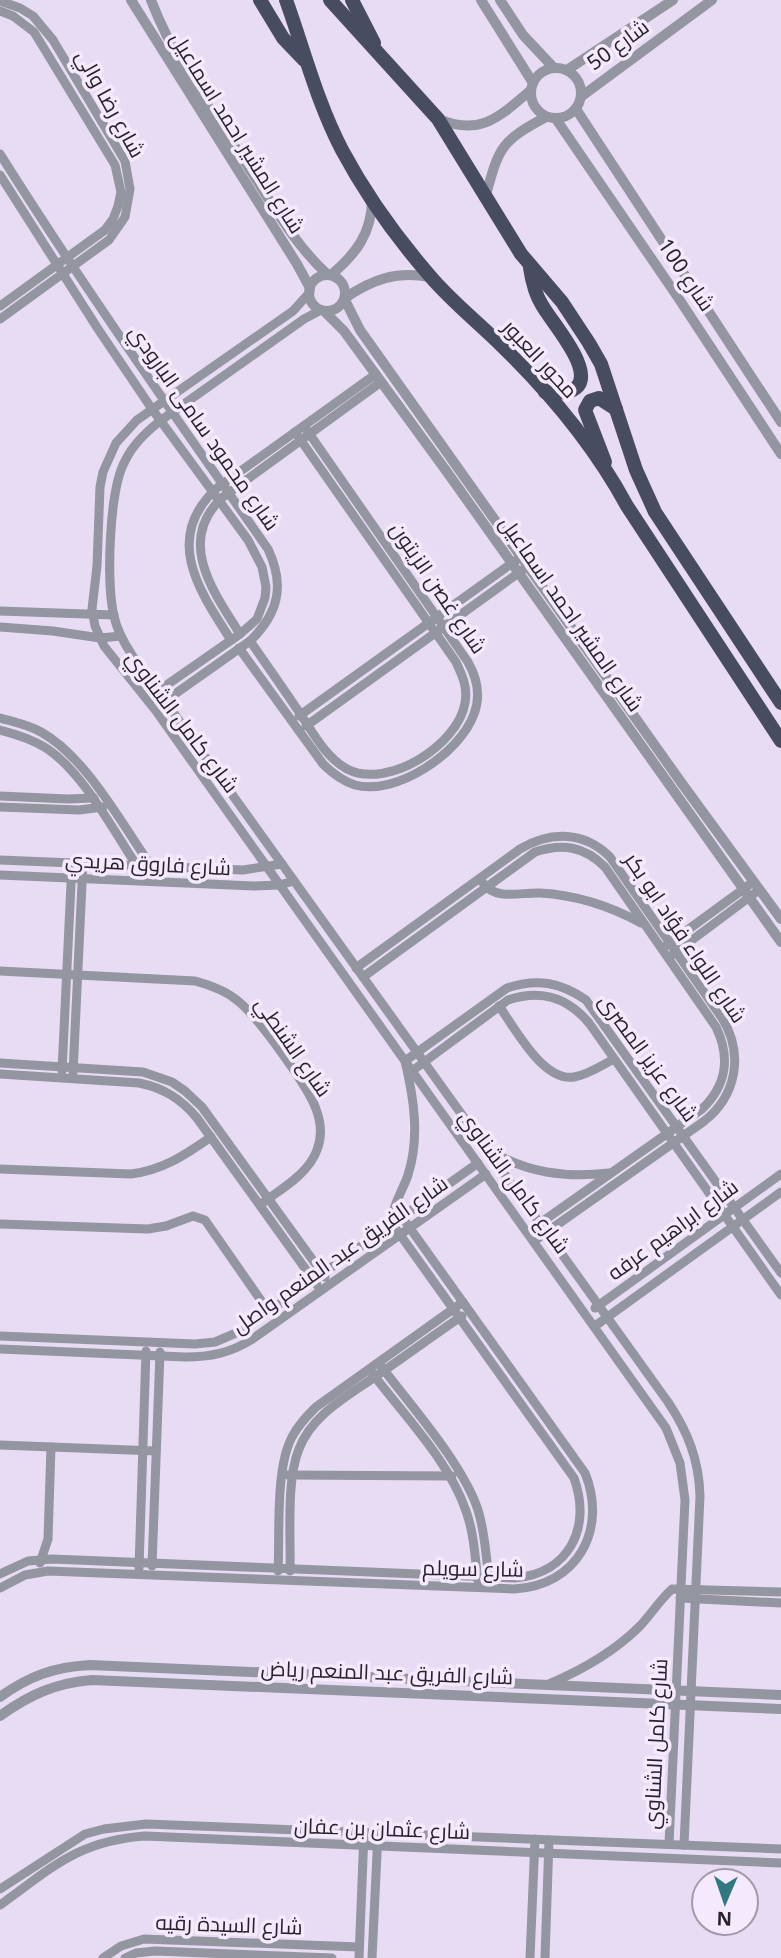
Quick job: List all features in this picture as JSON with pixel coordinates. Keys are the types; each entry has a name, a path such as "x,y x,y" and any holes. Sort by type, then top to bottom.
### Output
{"highway":[{"path":"260,0 283,38 305,61"},
{"name":"محور العبور","path":"286,0 305,61 341,148 372,199 430,277 545,392 607,471 627,506 781,741"},
{"name":"محور العبور","path":"330,0 438,119 529,266 562,302 589,343 601,364 636,470 656,512 781,703"},
{"path":"352,0 379,54"},
{"path":"529,266 539,299 575,355 582,371 578,386 572,391 545,392"},
{"path":"607,471 585,410 590,401 599,398 616,408"}],"street":[{"name":"شارع المشير احمد اسماعيل","path":"131,0 272,214 310,290"},
{"name":"شارع المشير احمد اسماعيل","path":"151,0 203,106"},
{"path":"481,0 532,87 534,106 551,118"},
{"path":"500,0 523,35 554,68"},
{"name":"شارع 50","path":"567,70 673,0"},
{"name":"شارع 50","path":"582,96 712,0"},
{"name":"شارع رضا والي","path":"0,1 20,8 44,27 125,161 130,189 129,203 118,229 109,240 0,319"},
{"name":"شارع رضا والي","path":"0,11 24,23 34,32 115,165 121,192 118,206 105,230 0,306"},
{"path":"438,119 460,126 483,125 497,119 532,87 541,73 554,68 567,70 577,78 582,96 576,109 571,114 551,118 511,137 494,163 486,195"},
{"path":"67,85 76,79"},
{"name":"شارع 100","path":"576,109 781,422"},
{"name":"شارع 100","path":"551,118 677,296 781,454"},
{"name":"شارع محمود سامى البارودي","path":"0,154 72,268 268,549 277,576 275,606 269,619 250,641 165,701"},
{"name":"شارع محمود سامى البارودي","path":"0,175 3,189 160,421 254,549 265,577 265,598 257,619 240,634 158,691"},
{"path":"3,189 16,180"},
{"path":"372,199 370,220 363,240 351,257 329,275 315,278 310,290 315,304 323,311 338,310 345,299 387,276 408,274 430,277"},
{"name":"شارع المشير احمد اسماعيل","path":"272,214 329,275"},
{"path":"329,275 340,283 345,299"},
{"name":"شارع كامل الشناوي","path":"310,290 293,311 152,409 126,431 108,457 99,500 93,614 100,638 156,712 595,1325 657,1412 670,1436 680,1462 685,1500 669,1844"},
{"name":"شارع المشير احمد اسماعيل","path":"345,299 360,330 529,566 751,889 781,942"},
{"name":"شارع المشير احمد اسماعيل","path":"323,311 340,326 751,889 781,919"},
{"name":"شارع كامل الشناوي","path":"323,311 304,319 171,413 148,430 131,450 115,487 110,574 114,615 121,636 165,701 679,1419 695,1456 700,1496 684,1845"},
{"path":"98,329 108,321"},
{"path":"231,640 201,593 192,572 192,530 203,503 378,378"},
{"name":"شارع غصن الزيتون","path":"239,649 323,765 348,782 363,786 393,785 407,779 452,746 470,724 475,712 477,686 468,662 441,629 302,433"},
{"path":"216,496 202,532 203,568 208,582 240,634"},
{"path":"299,732 441,629 515,568 522,556"},
{"path":"292,721 434,619 515,568 529,566"},
{"path":"192,572 203,568"},
{"path":"0,611 114,615"},
{"path":"0,627 100,638 121,636"},
{"name":"شارع غصن الزيتون","path":"250,641 328,753 338,763 363,774 377,775 402,769 432,750 459,721 464,711 466,689 441,629"},
{"path":"0,719 31,727 49,737 80,765 151,866"},
{"path":"0,730 35,742 55,754 74,774 137,866"},
{"path":"444,738 452,746"},
{"path":"0,796 102,796"},
{"path":"0,807 69,810 109,806"},
{"name":"شارع اللواء فؤاد ابو بكر","path":"356,968 534,841 565,835 597,846 610,857 672,955 727,1027 736,1054 733,1081 724,1101 712,1115 680,1131 534,1241"},
{"name":"شارع اللواء فؤاد ابو بكر","path":"363,977 535,852 555,847 576,848 597,859 646,926 666,946"},
{"name":"شارع فاروق هريدي","path":"0,860 243,870 282,864"},
{"path":"62,1077 72,863"},
{"path":"73,1078 83,863"},
{"name":"شارع فاروق هريدي","path":"0,875 241,886 279,885 294,881"},
{"path":"480,878 486,887 496,894 538,893 586,900 617,911 646,926"},
{"path":"666,946 751,889"},
{"path":"672,955 751,889"},
{"name":"شارع الشنطي","path":"0,971 195,981 223,991 248,1009 306,1090 320,1120 318,1148 312,1161 303,1172 260,1205"},
{"name":"شارع عزيز المصرى","path":"405,1061 507,988 523,982 540,981 572,990 586,1000 597,1013 781,1273"},
{"name":"شارع عزيز المصرى","path":"412,1070 499,1006 523,995 553,996 567,1002 589,1023 781,1295"},
{"path":"499,1006 543,1066 557,1076 582,1075 614,1059"},
{"path":"391,1225 391,1215 409,1172 414,1139 414,1105 405,1061"},
{"path":"0,1063 143,1072 172,1082 186,1091 202,1107 331,1284"},
{"path":"0,1074 139,1083 166,1091 188,1107 321,1291"},
{"path":"0,1169 145,1172 173,1163 211,1137"},
{"name":"شارع اللواء فؤاد ابو بكر","path":"527,1231 611,1173 669,1139"},
{"path":"486,1148 525,1168 550,1174 585,1176 611,1173"},
{"name":"شارع الفريق عبد المنعم واصل","path":"0,1336 195,1344 215,1342 243,1330 478,1163"},
{"name":"شارع الفريق عبد المنعم واصل","path":"0,1349 200,1357 227,1352 251,1340 486,1174"},
{"name":"شارع ابراهيم عرفه","path":"586,1314 781,1174"},
{"name":"شارع ابراهيم عرفه","path":"595,1325 781,1192"},
{"path":"0,1224 148,1230 190,1216 200,1217 205,1220 269,1312"},
{"name":"شارع سويلم","path":"0,1588 35,1572 62,1571 529,1588 543,1584 567,1570 584,1548 589,1534 593,1508 589,1484 584,1473 402,1217"},
{"name":"شارع سويلم","path":"0,1574 15,1566 42,1559 489,1577 528,1576 553,1565 564,1556 575,1538 581,1518 579,1491 567,1466 391,1225"},
{"path":"381,1367 463,1302"},
{"path":"289,1580 286,1450 298,1427 316,1407 469,1311"},
{"path":"139,1574 147,1342"},
{"path":"152,1574 160,1343"},
{"path":"381,1367 461,1474 478,1509 490,1588"},
{"path":"372,1373 450,1477 467,1514 479,1588"},
{"path":"0,1445 156,1451"},
{"path":"35,1572 48,1539 51,1447"},
{"path":"287,1475 450,1477 461,1474"},
{"path":"278,1580 287,1475"},
{"path":"544,1686 603,1656 638,1627 672,1589 781,1592"},
{"path":"680,1598 781,1603"},
{"name":"شارع الفريق عبد المنعم رياض","path":"0,1697 19,1683 40,1673 55,1668 90,1665 781,1695"},
{"name":"شارع الفريق عبد المنعم رياض","path":"0,1717 26,1698 41,1691 66,1683 92,1680 781,1709"},
{"name":"شارع عثمان بن عفان","path":"0,1889 85,1834 124,1825 781,1849"},
{"path":"359,1958 364,1833"},
{"path":"372,1958 378,1833"},
{"name":"شارع عثمان بن عفان","path":"0,1905 72,1854 88,1846 145,1836 781,1863"},
{"path":"535,1839 530,1958 551,1958"},
{"path":"545,1958 549,1840"},
{"name":"شارع السيدة رقيه","path":"103,1958 121,1946 144,1939 359,1947"},
{"name":"شارع السيدة رقيه","path":"125,1958 136,1953 155,1951 332,1958"}]}
